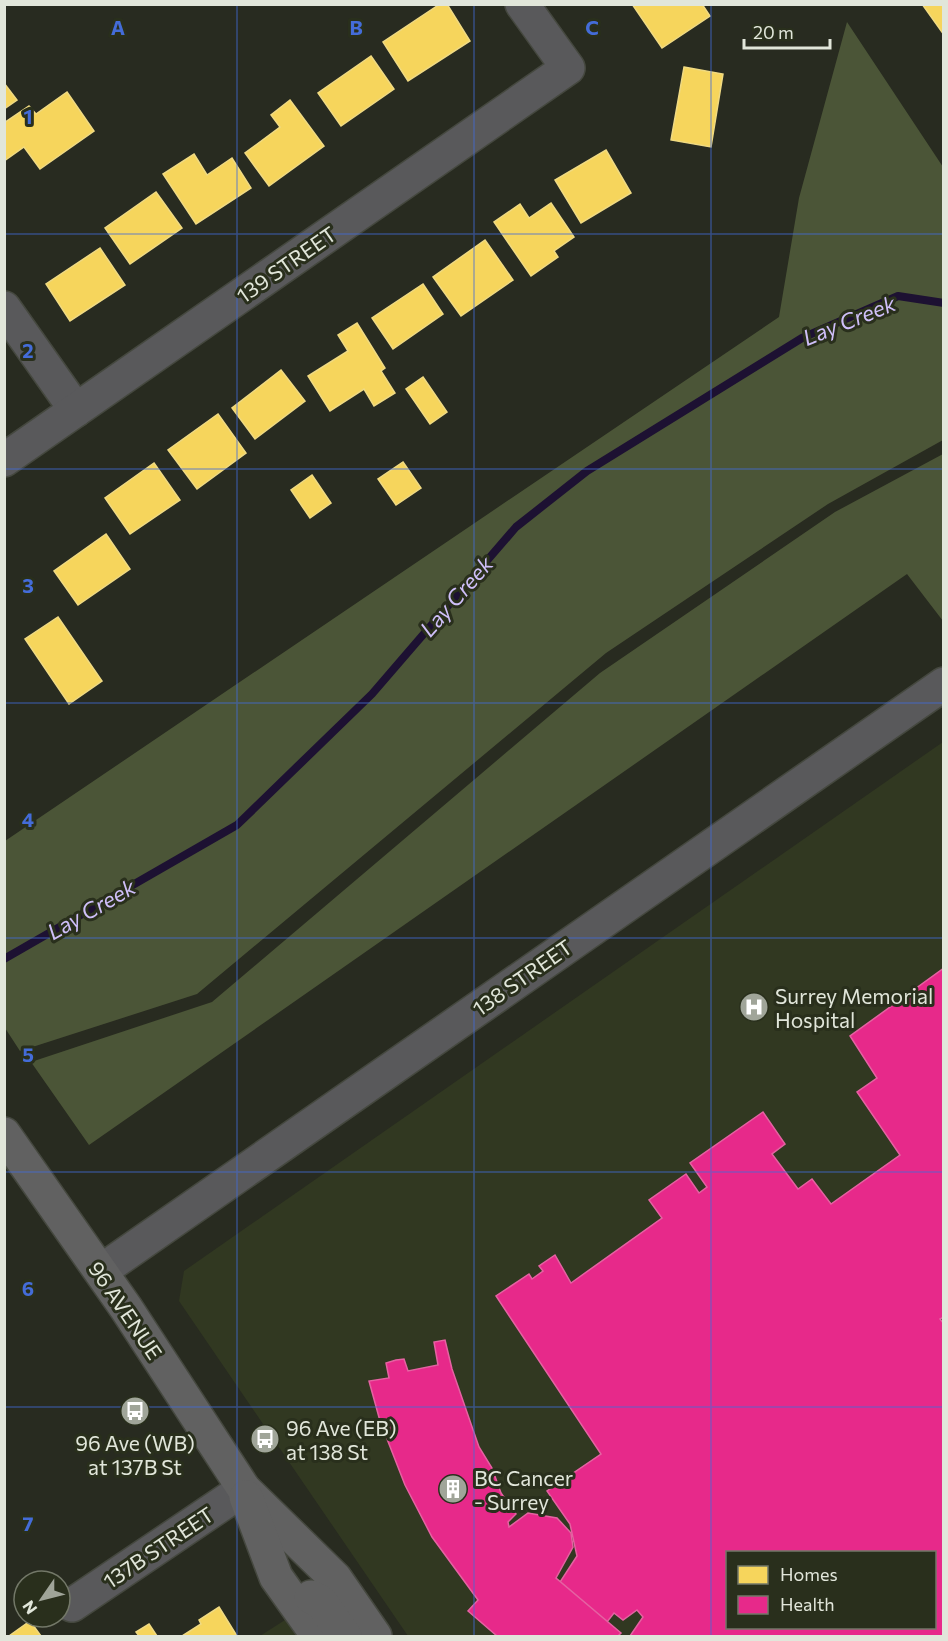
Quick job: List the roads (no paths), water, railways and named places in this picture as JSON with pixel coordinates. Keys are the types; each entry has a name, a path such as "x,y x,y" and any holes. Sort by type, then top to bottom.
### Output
{"main road":[{"name":"96 AVENUE","path":"4,1134 101,1271 244,1489 335,1578 375,1636"},
{"name":"96 AVENUE","path":"244,1489 276,1577 318,1636"},
{"path":"276,1577 321,1602 345,1636"}],"street":[{"name":"139 STREET","path":"4,460 568,68 522,4"},
{"path":"4,308 76,410"},
{"name":"138 STREET","path":"101,1271 944,684"},
{"name":"137B STREET","path":"72,1605 244,1489"}],"waterway":[{"name":"Lay Creek","path":"4,959 237,825 372,694 516,527 587,471 802,338 898,296 944,303"}],"place":[{"name":"Surrey Memorial Hospital","path":"754,1007"},
{"name":"96 Ave (WB) at 137B St","path":"135,1411"},
{"name":"96 Ave (EB) at 138 St","path":"265,1439"},
{"name":"BC Cancer - Surrey","path":"453,1489"}]}
